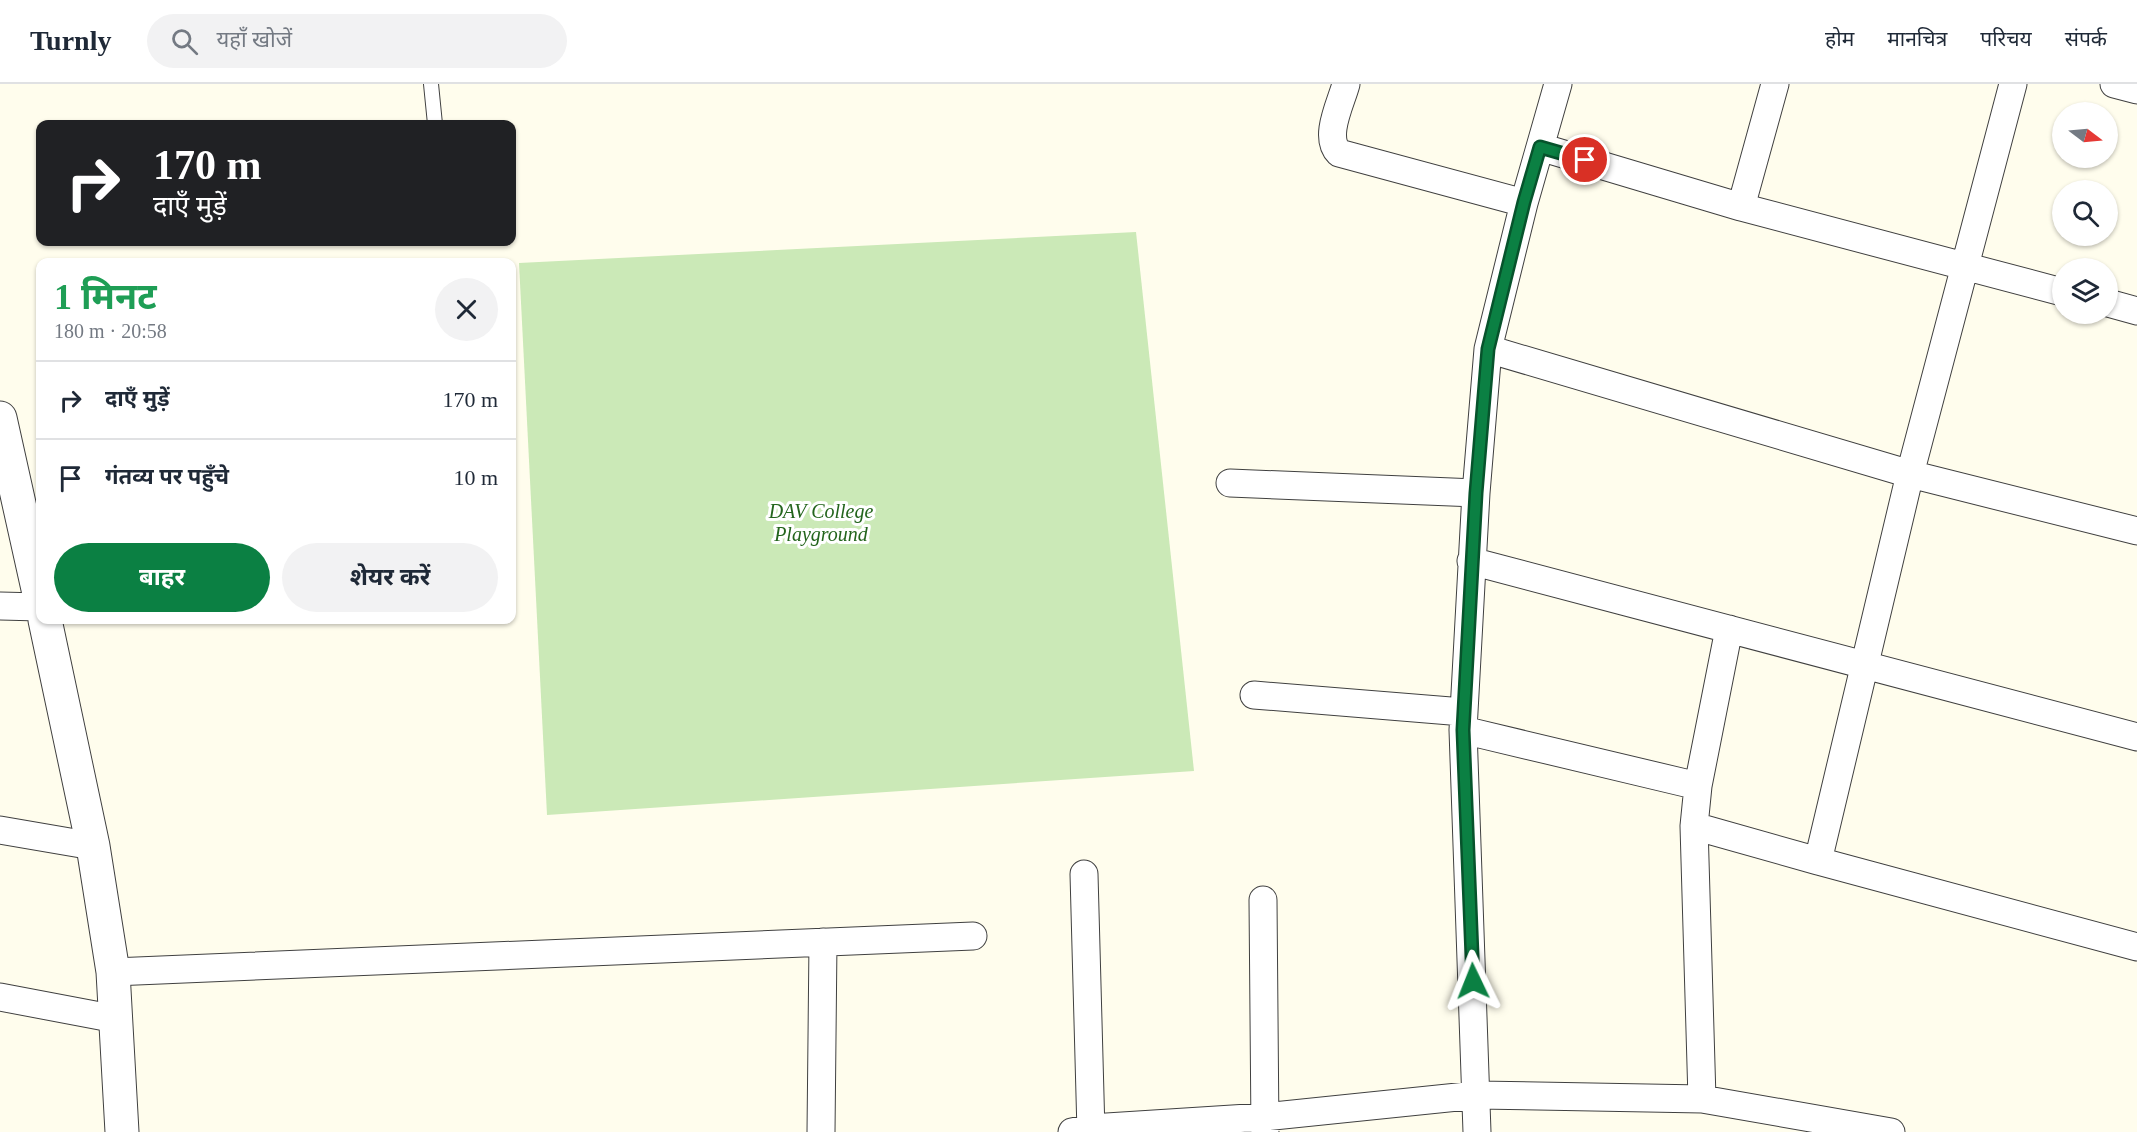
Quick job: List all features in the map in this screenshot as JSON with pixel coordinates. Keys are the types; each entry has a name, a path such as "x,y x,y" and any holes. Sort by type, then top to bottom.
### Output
{"street":[{"path":"1346,84 1331,138 1334,148 1339,153 1524,202"},
{"path":"1477,1132 1463,721 1476,493 1488,349 1524,202 1558,84"},
{"path":"1742,207 1775,84"},
{"path":"1818,861 1910,474 2013,84"},
{"path":"2114,84 2137,90"},
{"path":"1540,147 1742,207 2052,289"},
{"path":"2118,306 2137,311"},
{"path":"1488,349 1910,474 2137,531"},
{"path":"1,427 36,580"},
{"path":"1230,483 1476,493"},
{"path":"1471,561 2137,737"},
{"path":"0,606 36,607"},
{"path":"46,624 93,846 113,972 122,1132"},
{"path":"1702,1099 1694,826 1698,786 1729,629"},
{"path":"1254,695 1463,721 1698,786"},
{"path":"1694,826 2137,947"},
{"path":"0,830 93,846"},
{"path":"1084,874 1084,1131 1264,1125 1477,1095 1702,1099 1890,1132"},
{"path":"1263,900 1264,1125"},
{"path":"113,972 973,936"},
{"path":"821,1132 823,942"},
{"path":"0,997 116,1019"}],"lane":[{"path":"431,84 435,120"}],"green space":[{"name":"DAV College Playground","path":"1136,232 1194,771 547,815 519,263"}],"route":[{"path":"1473,981 1463,712 1471,561 1488,349 1540,147 1585,160"}]}
